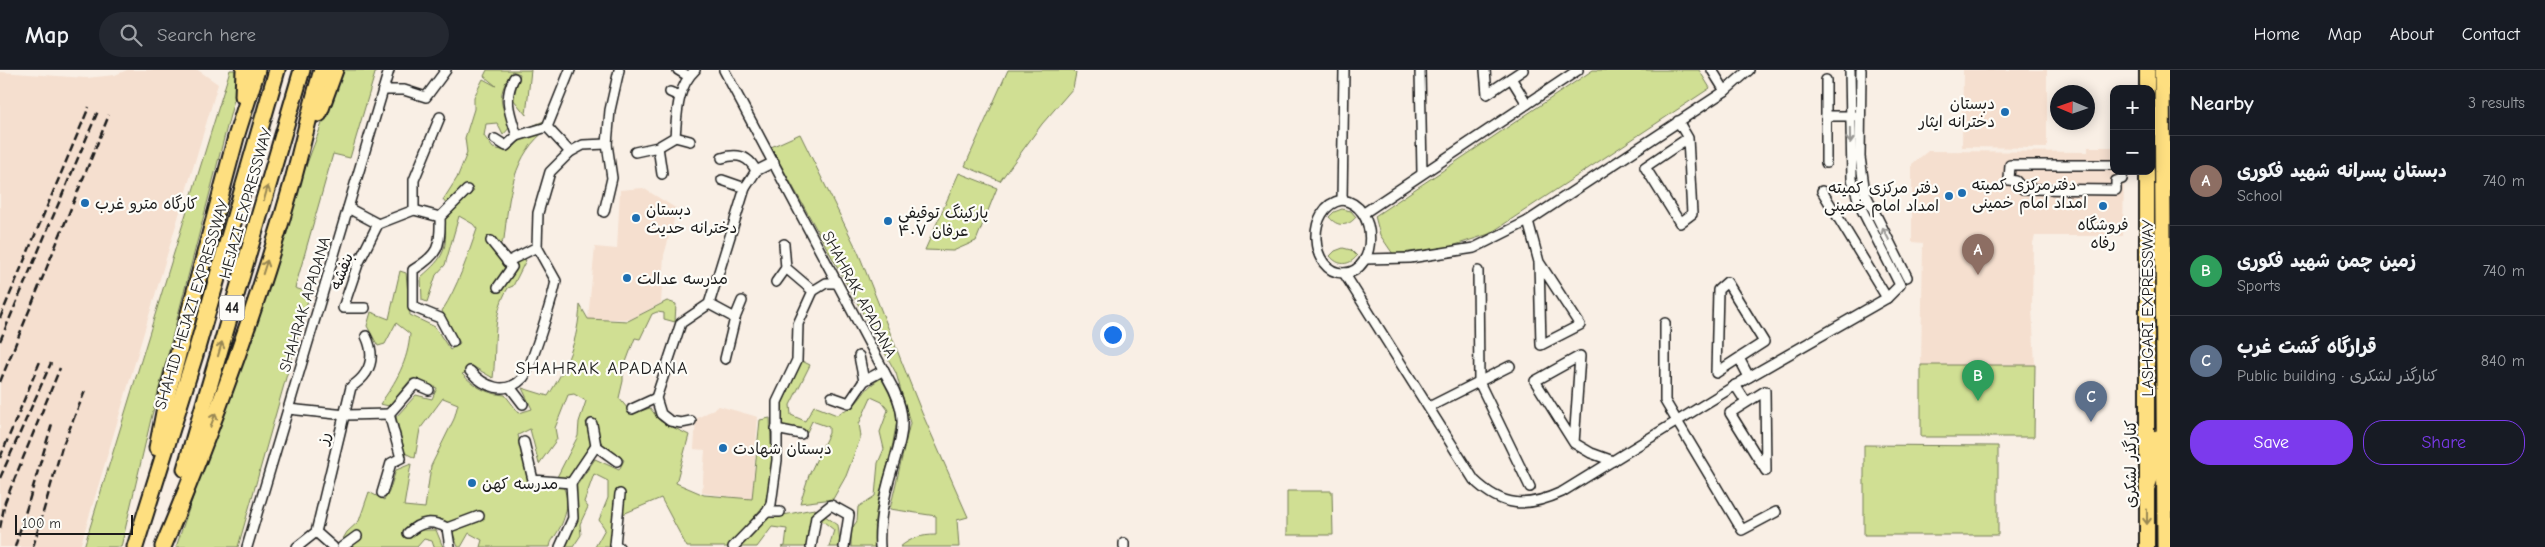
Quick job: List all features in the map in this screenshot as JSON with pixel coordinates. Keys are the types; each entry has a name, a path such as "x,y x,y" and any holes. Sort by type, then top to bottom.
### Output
{"highway":[{"path":"236,137 244,85 244,70"},
{"path":"142,523 168,392 236,137 257,70"},
{"name":"SHAHID HEJAZI EXPRESSWAY","path":"135,547 195,355 277,70"},
{"name":"HEJAZI EXPRESSWAY","path":"162,547 302,70"},
{"path":"293,180 322,70"},
{"path":"162,547 218,408 293,180 335,70"},
{"name":"LASHGARI EXPRESSWAY","path":"2162,70 2165,188 2166,547"},
{"path":"2165,188 2170,142"},
{"path":"2147,487 2153,470 2165,370"}],"main road":[{"path":"2147,70 2147,85"},
{"name":"کنارگذر لشکری","path":"2147,175 2147,547"}],"street":[{"name":"SHAHRAK APADANA","path":"247,547 389,70"},
{"path":"383,90 404,90 426,96 446,70"},
{"path":"495,140 506,146 517,136 547,126 570,70"},
{"path":"604,212 612,178 607,144 610,110 619,70"},
{"path":"675,137 679,96 692,73 678,70"},
{"name":"SHAHRAK APADANA","path":"724,70 894,390 902,420 881,520 880,547"},
{"path":"1342,200 1344,70"},
{"path":"1420,70 1422,173"},
{"path":"1485,70 1487,94 1523,70"},
{"path":"1364,213 1578,70"},
{"path":"1712,70 1725,91"},
{"path":"1365,259 1410,258 1474,248 1528,221 1678,120 1725,91 1749,70"},
{"path":"1344,273 1474,480 1484,490 1498,498 1522,504 1542,501 1562,492 1735,385 1888,298 1900,285 1855,193 1850,159 1850,70"},
{"path":"1861,70 1860,157 1865,193 1908,277"},
{"path":"514,78 508,90 506,103 517,136"},
{"path":"1511,78 1527,104"},
{"path":"1826,80 1826,163"},
{"path":"670,92 679,96"},
{"path":"1826,116 1861,116"},
{"path":"414,210 414,180 440,118"},
{"path":"1678,120 1688,138 1692,214 1680,223 1645,167 1688,138"},
{"path":"547,126 570,152"},
{"path":"635,152 658,147 675,137 690,141"},
{"path":"470,371 478,381 489,387 510,387 524,378 552,302 556,281 537,247 538,213 542,192 550,172 570,152 583,145 607,144"},
{"path":"658,147 662,174"},
{"path":"722,158 732,155 742,156 751,161 756,171"},
{"path":"691,421 680,423 670,421 661,414 656,398 681,323 708,304 745,188 756,171 774,162"},
{"path":"2110,165 2010,165 2010,180 2016,180 2023,189 2116,190 2116,181 2122,179 2122,175"},
{"path":"722,180 745,188"},
{"path":"453,342 440,318 413,307 413,270 426,262 438,250 441,236 440,217 466,190"},
{"path":"1822,192 1888,298"},
{"path":"1342,200 1355,204 1364,213 1369,236 1365,259 1356,269 1344,273 1330,270 1325,265 1319,252 1316,237 1318,222 1324,208 1329,204 1342,200"},
{"path":"348,208 378,224 414,210 440,217"},
{"path":"1528,221 1539,262 1541,345 1580,325 1539,262"},
{"name":"بنفشه","path":"365,308 343,308 358,264 378,224"},
{"path":"491,242 512,267 498,287"},
{"path":"776,282 786,268 784,244"},
{"path":"507,262 537,247"},
{"path":"786,268 813,291"},
{"path":"1478,271 1478,382 1530,487"},
{"path":"1727,282 1764,342 1739,358 1716,373 1718,290 1727,282"},
{"path":"733,547 767,512 771,504 778,460 777,402 797,360 798,324 813,291 826,283 838,283"},
{"path":"725,359 735,318 742,301"},
{"path":"708,304 735,318"},
{"path":"1665,323 1665,401 1742,530 1776,512"},
{"name":"رز","path":"316,532 351,387 365,376 372,359 371,347 366,336"},
{"path":"858,356 864,381"},
{"path":"1574,443 1580,356 1535,381 1574,443 1591,453 1613,461"},
{"path":"1739,358 1749,377"},
{"path":"1429,407 1510,366"},
{"path":"832,397 849,403 864,381 884,370"},
{"path":"288,409 345,415 389,414 415,384 429,390"},
{"path":"1735,385 1746,402"},
{"path":"510,387 523,404"},
{"path":"1765,391 1766,471 1730,413 1746,402 1765,391"},
{"path":"632,408 656,398"},
{"path":"382,493 391,463 401,458 389,414"},
{"path":"592,424 596,446 617,461"},
{"path":"776,429 801,434"},
{"path":"524,442 533,480 571,483"},
{"path":"560,547 573,518 571,483 596,446"},
{"path":"619,547 615,545 620,494"},
{"path":"811,547 816,517 831,505 849,515 844,547"},
{"path":"767,512 780,512"},
{"path":"408,532 416,525 426,522 437,523 447,528 479,516"},
{"path":"447,528 450,547"},
{"path":"296,547 316,532 333,547"},
{"path":"342,547 358,536"}],"shaded area":[{"path":"127,70 198,70 218,84 80,547 0,547 0,72 86,78 115,75"},
{"name":"دبستان دخترانه ایثار","path":"1963,70 2047,70 2047,148 1962,147"},
{"path":"2088,147 2110,147 2110,175 2124,175 2123,236 2035,236 2033,243 2032,307 2035,365 1921,365 1923,243 1912,242 1912,164 1928,151 2088,152"},
{"path":"643,188 677,209 664,255 661,303 631,319 588,319 595,247 617,249 620,190"},
{"path":"719,406 758,417 752,499 702,493 705,450 694,449 696,419"}],"green space":[{"path":"230,70 235,70 236,92 151,419 121,547 84,547"},
{"path":"342,70 376,70 350,158 333,154 295,288 310,293 238,547 176,547 268,277 278,241"},
{"path":"487,70 531,70 526,115 513,99 520,74 512,71 507,79 501,98 504,111 511,126 503,135 497,123 486,124 484,136 493,148 506,151 515,146 523,130 546,120 549,128 527,150 520,163 511,192 504,239 499,246 492,238 486,240 506,270 493,288 497,293 515,270 512,263 522,258 526,260 513,286 508,288 499,310 493,378 474,367 462,374 482,389 505,395 519,413 532,409 522,388 548,396 566,364 574,342 580,305 588,319 628,321 667,301 676,304 675,322 664,319 664,313 657,312 652,314 640,339 635,338 623,370 623,381 619,398 632,414 650,408 660,421 689,435 676,483 704,495 752,499 760,420 770,418 772,471 765,504 729,547 687,547 661,498 623,514 623,491 616,491 611,547 595,547 605,529 599,520 608,498 608,481 594,474 584,502 588,507 580,524 581,535 573,547 564,547 578,517 575,488 595,459 619,470 624,460 601,443 595,421 586,422 591,444 568,478 556,479 578,436 579,422 586,401 574,394 568,395 555,428 557,439 539,464 530,429 518,435 530,483 562,485 567,498 564,517 550,547 480,547 482,540 469,533 461,547 458,547 452,531 481,521 482,513 446,525 433,520 413,522 403,533 407,537 417,530 436,530 443,547 434,547 432,541 424,539 417,547 350,547 361,540 361,535 356,533 341,542 347,532 359,521 369,492 384,500 389,492 396,470 411,464 404,506 425,508 431,466 454,419 458,404 443,398 420,429 415,458 405,453 396,417 416,395 432,399 437,388 411,379 389,406 380,404 391,388 404,362 410,334 396,323 385,344 378,346 367,326 371,312 389,319 400,271 406,273 410,315 435,327 450,350 460,343 442,311 470,251 477,229 473,224 459,216 445,265 436,275 427,302 422,300 421,277 435,264 443,252 445,246 445,219 474,191 469,185 447,205 443,200 457,178 467,153 465,138 474,109 474,97 483,79 496,86 484,76"},
{"path":"1008,70 1073,70 1076,73 1073,88 1042,124 1000,181 965,166"},
{"path":"1593,70 1699,70 1710,88 1489,234 1449,247 1393,254 1380,235 1375,216"},
{"path":"800,134 858,252 922,413 968,517 957,520 959,547 900,547 916,538 936,535 936,516 890,509 910,423 896,373 771,147"},
{"path":"959,173 997,188 976,241 953,251 925,250"},
{"path":"1342,209 1351,211 1356,217 1350,223 1335,223 1329,217 1334,212"},
{"path":"1343,248 1351,250 1357,256 1351,262 1344,264 1336,262 1330,256 1335,251"},
{"path":"802,361 810,365 790,405 791,415 805,421 814,406 837,415 853,406 868,388 881,378 892,400 897,423 877,505 874,533 875,547 851,547 851,530 857,521 858,507 875,496 878,463 884,449 880,432 888,410 882,402 871,397 859,424 861,436 846,476 833,499 800,503 809,475 829,433 829,427 812,421 807,432 780,425 782,404"},
{"path":"1921,365 2035,365 2034,437 1921,437"},
{"path":"1864,445 1998,446 1998,535 1864,535"},
{"path":"1287,491 1332,491 1333,535 1287,535"},
{"path":"815,509 838,525 840,543 838,547 829,547 834,530 819,518 807,547 782,547 785,546 787,529 772,527 757,547 740,547 769,516"}],"railway":[{"path":"0,318 89,107"},
{"path":"0,341 98,111"},
{"path":"0,382 109,115"},
{"path":"0,458 41,359"},
{"path":"0,478 51,363"},
{"path":"0,528 5,502 60,368"},
{"path":"33,547 62,447 85,391"},
{"path":"15,547 52,424"}],"place":[{"name":"دبستان دخترانه ایثار","path":"2005,112"},
{"name":"دفترمرکزی کمیته امداد امام خمینی","path":"1962,193"},
{"name":"دفتر مرکزی کمیته امداد امام خمینی","path":"1949,196"},
{"name":"کارگاه مترو غرب","path":"85,203"},
{"name":"فروشگاه رفاه","path":"2103,206"},
{"name":"دبستان دخترانه حدیث","path":"636,218"},
{"name":"پارکینگ توقیفی عرفان ۴۰۷","path":"888,221"},
{"name":"دبستان پسرانه شهید فکوری","path":"1978,275"},
{"name":"مدرسه عدالت","path":"627,278"},
{"name":"زمین چمن شهید فکوری","path":"1978,401"},
{"name":"قرارگاه گشت غرب","path":"2091,422"},
{"name":"دبستان شهادت","path":"723,448"},
{"name":"مدرسه کهن","path":"472,483"}],"district":[{"name":"SHAHRAK APADANA","path":"602,368"}]}
